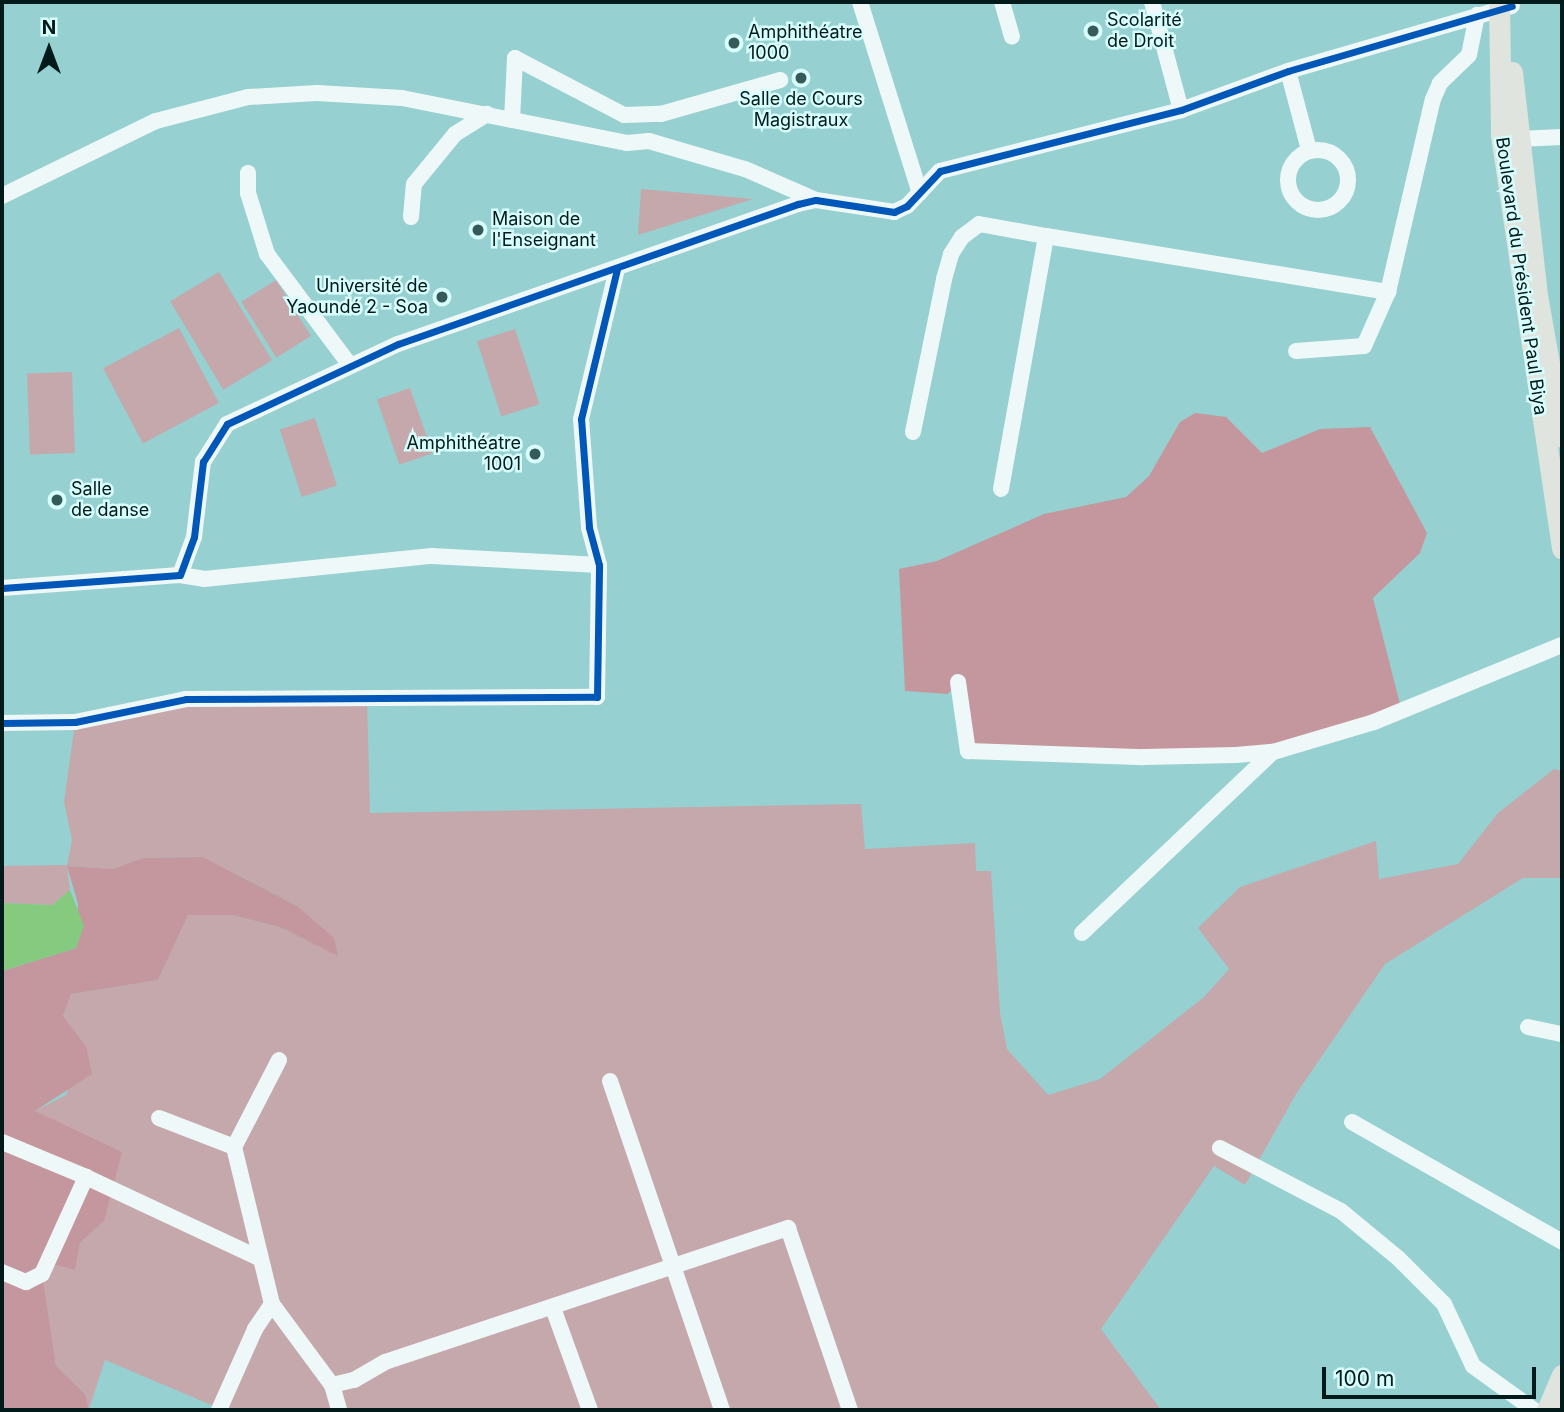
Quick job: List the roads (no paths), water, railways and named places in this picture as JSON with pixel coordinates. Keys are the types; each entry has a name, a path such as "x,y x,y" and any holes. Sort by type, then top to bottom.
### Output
{"main road":[{"name":"Boulevard du Président Paul Biya","path":"1506,5 1518,139 1537,295 1562,437"},
{"name":"Boulevard du Président Paul Biya","path":"1506,5 1501,135 1562,549"},
{"path":"1547,1410 1562,1375"}],"street":[{"path":"860,2 920,192"},
{"path":"1002,2 1012,37"},
{"path":"1152,2 1181,110"},
{"path":"2,196 156,121 248,97 362,94 487,114 627,143 649,141 744,169 816,200 894,212 920,192 940,171 1181,110 1288,71 1506,5"},
{"path":"1296,351 1364,346 1388,292 1433,99 1440,83 1469,55 1477,15"},
{"path":"512,120 516,58 624,115 662,114 780,80"},
{"path":"1288,71 1309,150"},
{"path":"411,217 414,184 455,134 487,114"},
{"path":"1518,139 1562,137"},
{"path":"248,173 248,193 267,254 349,364"},
{"path":"180,575 194,537 204,462 214,439 227,424 349,364 816,200"},
{"path":"913,432 951,254 962,237 979,224 1388,292"},
{"path":"1001,489 1046,236"},
{"path":"2,723 75,722 186,699 597,697 598,565 589,527 581,419 617,269"},
{"path":"2,588 180,575 204,579 432,556 598,565"},
{"path":"958,682 968,751 1144,757 1273,752 1402,712 1562,645"},
{"path":"1082,933 1273,752"},
{"path":"1528,1027 1562,1034"},
{"path":"279,1060 234,1147 272,1304 332,1385 339,1410"},
{"path":"610,1081 722,1410"},
{"path":"159,1118 234,1147"},
{"path":"1352,1122 1562,1242"},
{"path":"2,1142 86,1177 259,1258"},
{"path":"1220,1148 1341,1211 1398,1258 1444,1304 1473,1366 1534,1410"},
{"path":"2,1272 26,1282 42,1274 86,1177"},
{"path":"332,1385 354,1380 385,1362 675,1269 788,1228 850,1410"},
{"path":"219,1410 255,1329 272,1304"},
{"path":"553,1308 590,1410"}],"place":[{"name":"Scolarité de Droit","path":"1093,31"},
{"name":"Amphithéatre 1000","path":"734,43"},
{"name":"Salle de Cours Magistraux","path":"801,78"},
{"name":"Maison de l'Enseignant","path":"478,230"},
{"name":"Université de Yaoundé 2 - Soa","path":"442,297"},
{"name":"Amphithéatre 1001","path":"535,454"},
{"name":"Salle de danse","path":"57,500"}]}
